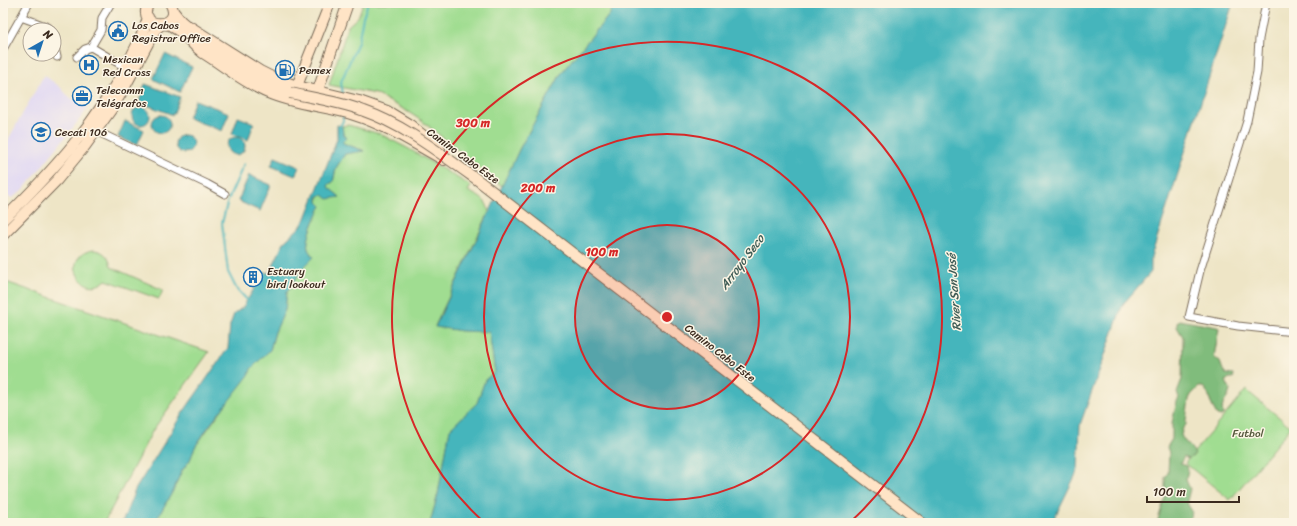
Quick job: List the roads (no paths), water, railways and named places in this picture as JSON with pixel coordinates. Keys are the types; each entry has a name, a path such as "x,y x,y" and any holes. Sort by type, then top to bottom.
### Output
{"main road":[{"path":"293,93 330,3"},
{"path":"313,106 348,3"},
{"path":"3,220 30,194 64,157 122,82 125,67 143,32 148,18 146,11 147,4"},
{"path":"3,235 11,212 57,180 96,131 122,82 152,34 170,18 172,6"},
{"name":"Camino Cabo Este","path":"172,6 186,30"},
{"name":"Camino Cabo Este","path":"148,18 154,23 170,25 186,30 210,48 272,86 293,93 359,109 382,118 418,139 472,176 922,523"},
{"path":"186,30 268,76 313,106 355,115 388,129 472,176"},
{"path":"186,30 195,46 203,53 268,93 317,91 370,104 403,120 426,137 472,176"}],"street":[{"path":"3,49 29,3"},
{"path":"77,57 85,49 91,47 100,30 102,18 111,3"},
{"path":"1266,3 1259,39 1257,72 1247,121 1200,271 1189,318 1238,326 1294,332"},
{"path":"21,17 34,22"},
{"path":"91,47 125,67"},
{"path":"96,131 208,184 225,194"}],"water":[{"path":"613,3 1233,3 1151,257 1151,272 1123,304 1080,425 1078,470 1052,523 430,523 438,494 450,429 477,403 485,380 495,372 489,332 462,331 435,327 520,148 562,72 610,14"},
{"path":"165,54 192,67 180,92 153,79"},
{"path":"145,84 180,97 173,115 139,102"},
{"path":"195,100 229,113 222,131 188,118"},
{"path":"141,107 147,110 150,116 147,122 141,125 135,122 132,116 135,110"},
{"path":"161,115 167,118 170,124 167,130 161,133 155,130 152,124 155,118"},
{"path":"238,117 254,123 248,140 232,134"},
{"path":"125,121 144,130 137,145 118,137"},
{"path":"337,125 342,126 343,133 347,138 343,140 343,143 364,151 345,154 336,168 333,182 329,184 328,187 340,197 328,199 323,195 318,196 318,202 322,206 312,227 308,240 308,250 314,257 303,268 287,292 285,310 275,332 270,350 251,369 249,375 209,426 195,447 190,460 181,472 174,489 158,517 157,523 122,523 135,490 182,414 228,348 230,325 234,314 243,307 261,277 261,272 268,273 271,270 284,242 301,226 306,218 337,139"},
{"path":"184,135 190,138 193,144 190,150 184,153 178,150 175,144 178,138"},
{"path":"236,137 242,140 245,146 242,152 236,155 230,152 227,146 230,140"},
{"path":"275,157 299,167 295,176 271,166"},
{"path":"249,175 271,185 260,211 238,201"}],"waterway":[{"path":"343,95 341,82 358,42 363,17 368,3"},
{"path":"339,128 343,121 343,115"},
{"path":"244,164 228,200 222,223 228,272 236,288 249,302"}],"place":[{"name":"Los Cabos Registrar Office","path":"118,31"},
{"name":"Mexican Red Cross","path":"89,65"},
{"name":"Pemex","path":"285,70"},
{"name":"Telecomm Telégrafos","path":"82,96"},
{"name":"Cecati 106","path":"41,132"},
{"name":"Estuary bird lookout","path":"253,277"}],"water label":[{"name":"Arroyo Seco","path":"742,262"},
{"name":"River San José","path":"954,292"}],"park label":[{"name":"Futbol","path":"1248,433"}]}
